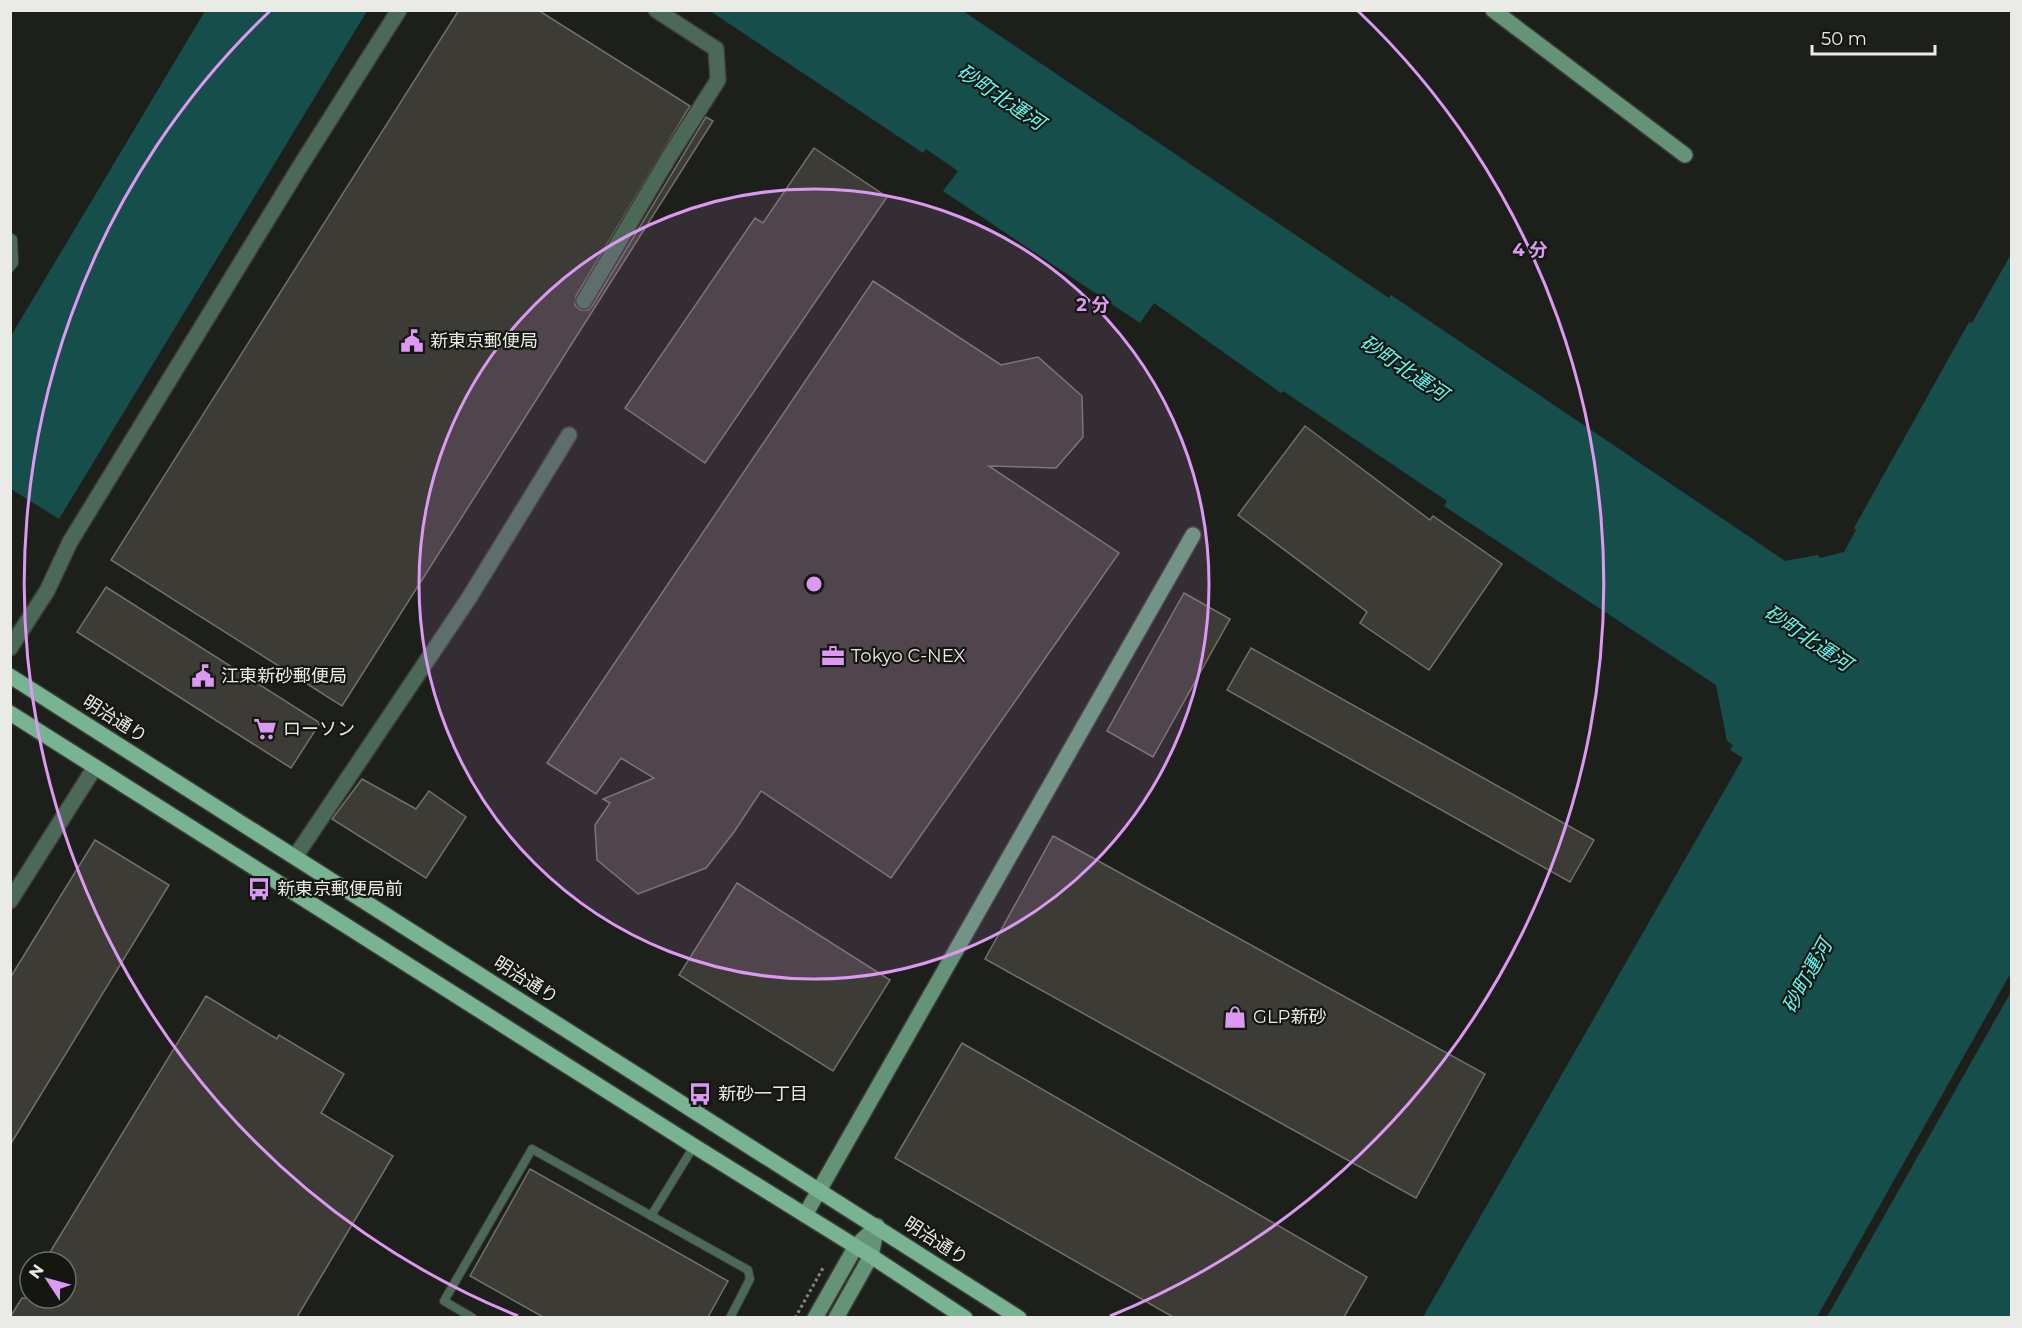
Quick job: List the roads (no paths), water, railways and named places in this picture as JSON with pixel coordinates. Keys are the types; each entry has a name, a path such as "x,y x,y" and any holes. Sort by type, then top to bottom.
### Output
{"main road":[{"name":"明治通り","path":"10,676 1019,1317"},
{"path":"10,713 856,1246 964,1317"}],"street":[{"path":"10,648 47,591 70,542 299,168 399,10"},
{"path":"584,301 669,157 718,80 716,50 656,10"},
{"path":"1493,10 1685,155"},
{"path":"295,857 468,598 569,435"},
{"path":"805,1215 1193,535"},
{"path":"10,901 95,767"},
{"path":"815,1317 856,1246 877,1226"},
{"path":"836,1317 871,1256 877,1226"}],"lane":[{"path":"10,237 13,239 14,263 10,268"},
{"path":"651,1216 694,1146"},
{"path":"473,1317 444,1300 532,1149 748,1270 750,1279 730,1317"}],"water":[{"path":"205,11 367,11 59,519 11,489 11,336"},
{"path":"710,11 963,11 1389,298 1391,295 1785,561 1818,555 1820,558 1844,552 1856,530 1854,528 1969,322 1972,323 2011,257 2011,1317 1423,1317 1743,758 1730,750 1733,745 1727,741 1716,685 1444,506 1447,501 1283,391 1281,393 1154,303 1140,323 943,191 958,171 926,149 923,153"}],"place":[{"name":"新東京郵便局","path":"412,341"},
{"name":"Tokyo C-NEX","path":"833,656"},
{"name":"江東新砂郵便局","path":"203,676"},
{"name":"ローソン","path":"265,729"},
{"name":"新東京郵便局前","path":"259,889"},
{"name":"GLP新砂","path":"1235,1017"},
{"name":"新砂一丁目","path":"700,1094"}],"water label":[{"name":"砂町北運河","path":"1001,97"},
{"name":"砂町北運河","path":"1404,368"},
{"name":"砂町北運河","path":"1808,638"},
{"name":"砂町運河","path":"1807,976"}]}
